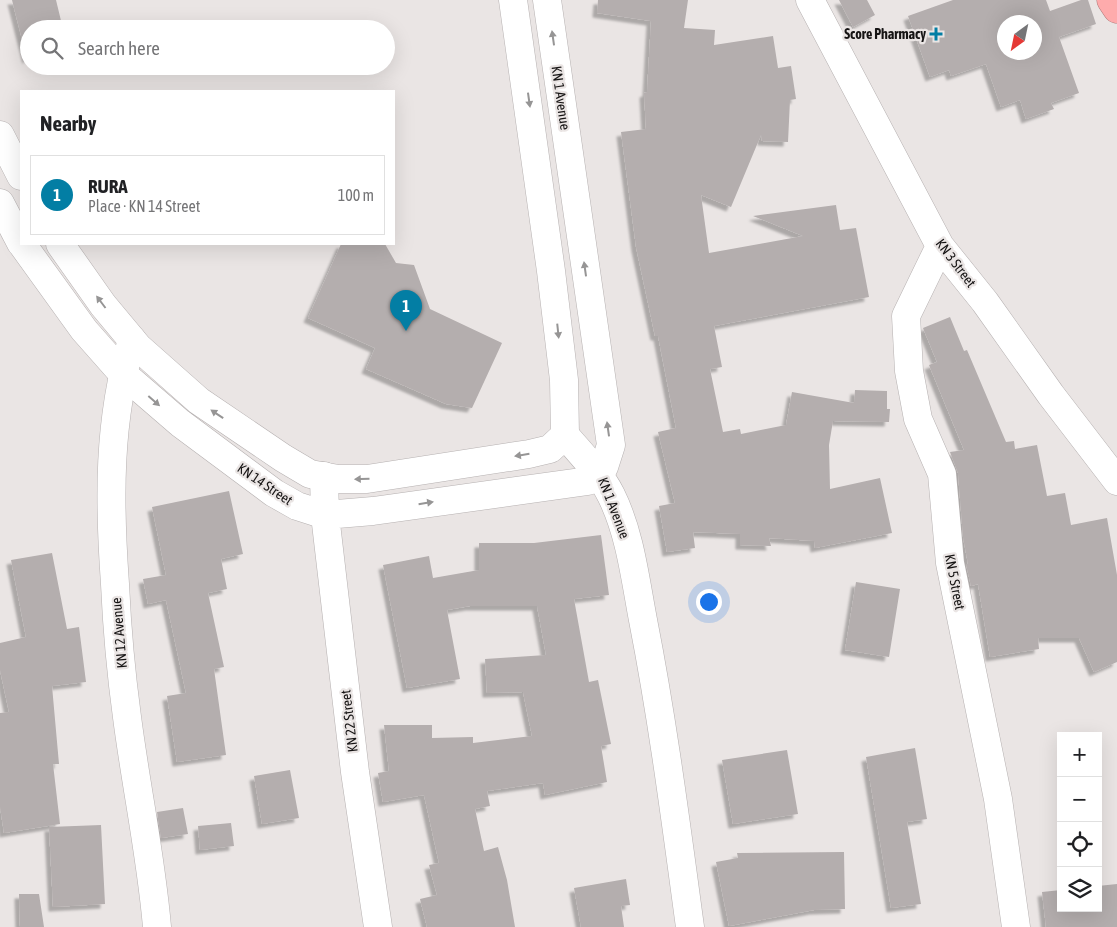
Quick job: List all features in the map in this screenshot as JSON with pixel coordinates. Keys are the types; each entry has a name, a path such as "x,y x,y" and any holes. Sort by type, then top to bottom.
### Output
{"highway":[{"path":"1111,0 1117,9"}],"street":[{"path":"513,0 551,271 564,380 565,435 598,475"},
{"name":"KN 1 Avenue","path":"547,0 611,445 604,468 598,475 611,494 620,516 631,558 659,701 690,927"},
{"name":"KN 3 Street","path":"810,0 940,246 986,302 1051,395 1117,481"},
{"path":"0,135 20,174"},
{"name":"KN 14 Street","path":"0,203 20,239"},
{"name":"KN 14 Street","path":"23,245 84,330 122,373 180,423 274,493 297,506 325,515 373,511 582,484 598,475"},
{"path":"61,245 103,305 132,340 199,401 310,474 338,480 367,479 529,454 550,449 565,435"},
{"name":"KN 5 Street","path":"940,246 906,316 909,372 918,419 942,474 950,563 998,799 1016,927"},
{"name":"KN 12 Avenue","path":"132,340 122,373 114,431 110,510 126,716 149,852 157,927"},
{"name":"KN 22 Street","path":"324,476 325,515 355,772 378,927"}],"building":[{"path":"12,0 56,0 61,20 20,20 20,31"},
{"path":"598,0 688,0 684,28 715,30 714,45 773,36 778,68 791,66 796,99 790,100 788,142 762,141 761,135 731,207 701,195 709,253 803,236 753,216 836,205 840,230 856,228 869,297 714,326 722,367 710,369 723,432 740,429 741,434 786,425 792,392 854,403 855,390 887,391 887,409 890,409 889,422 833,421 829,445 830,489 880,478 892,533 815,548 814,541 769,538 771,546 740,545 740,534 693,532 695,548 667,552 659,506 675,503 658,432 676,428 658,336 655,336 636,247 621,132 646,129 644,93 647,92 651,21 597,13"},
{"path":"839,0 867,0 875,15 853,27"},
{"path":"953,0 1046,0 1050,11 1081,0 1088,0 1096,24 1059,37 1079,93 1051,103 1054,109 1026,119 1020,100 1001,107 986,64 951,76 949,70 930,77 908,16"},
{"path":"341,245 386,245 396,263 414,265 430,309 502,343 472,408 446,404 366,369 375,348 308,318"},
{"path":"950,317 964,351 967,350 1006,442 1014,441 1015,449 1037,445 1047,496 1065,493 1071,525 1107,518 1117,575 1117,662 1094,672 1079,638 1038,638 1039,649 990,657 978,584 971,586 966,564 968,564 963,537 958,473 950,452 964,450 929,365 937,362 923,328"},
{"path":"229,491 243,554 221,559 227,589 208,593 224,667 214,669 226,755 177,762 167,696 186,693 166,600 148,604 143,579 166,575 152,507"},
{"path":"601,535 609,595 574,599 589,682 598,680 611,744 601,746 607,782 545,795 543,783 487,791 490,806 475,809 484,851 498,847 507,880 515,927 427,927 420,899 437,895 429,865 439,863 424,795 383,802 378,773 389,771 384,725 432,725 432,738 473,737 473,743 532,736 523,692 487,693 485,659 546,655 537,606 470,606 447,610 460,679 407,688 383,565 429,556 433,578 479,570 479,543 534,543"},
{"path":"52,553 67,629 79,627 86,682 52,686 59,764 53,764 60,824 4,833 0,807 0,713 9,712 0,670 0,643 26,637 11,560"},
{"path":"856,582 900,589 889,657 845,650"},
{"path":"915,748 927,819 907,822 921,904 891,908 866,757"},
{"path":"787,750 798,814 733,824 722,760"},
{"path":"290,770 299,818 262,824 254,776"},
{"path":"183,808 188,834 161,838 157,812"},
{"path":"231,823 234,846 200,850 198,826"},
{"path":"101,825 105,904 53,907 49,827"},
{"path":"844,852 845,909 814,910 729,926 716,862 738,858 737,853"},
{"path":"626,879 630,905 621,906 624,927 581,927 574,888"},
{"path":"1117,884 1117,927 1046,927 1042,892 1057,890 1057,912 1102,912 1102,886"},
{"path":"19,894 39,894 44,927 20,927"}],"place":[{"name":"Score Pharmacy","path":"936,34"},
{"name":"RURA","path":"406,331"}]}
